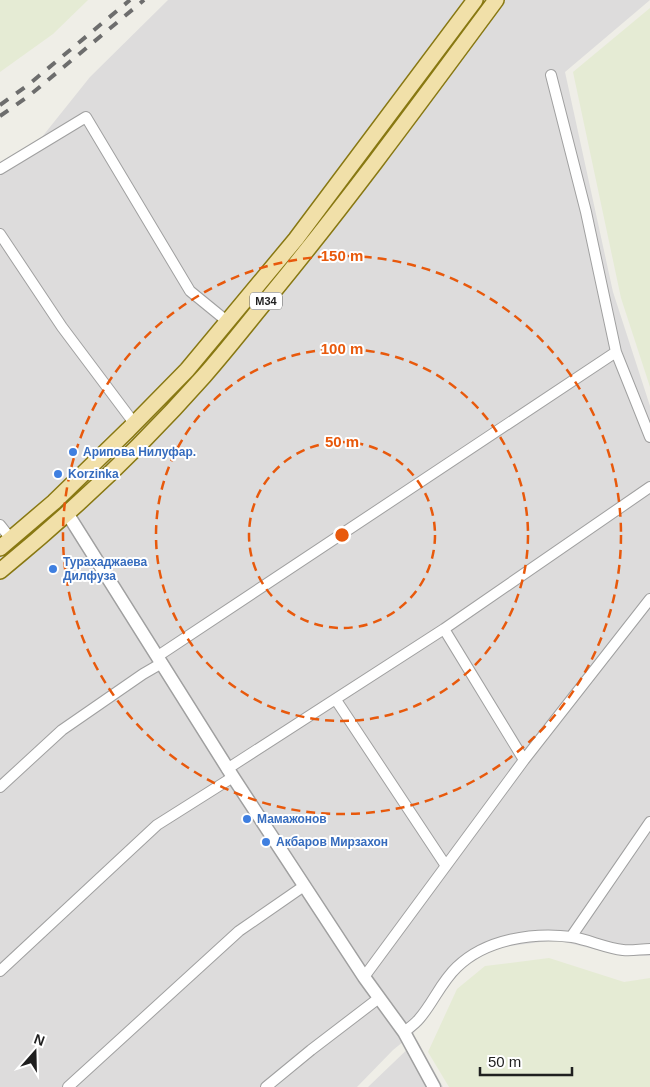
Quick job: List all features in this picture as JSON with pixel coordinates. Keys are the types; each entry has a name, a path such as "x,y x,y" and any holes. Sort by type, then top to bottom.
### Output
{"main road":[{"name":"M34","path":"5,544 54,502 187,370 296,239 475,0"},
{"name":"M34","path":"0,571 67,513 138,445 203,376 308,249 425,97 496,0"},
{"path":"411,86 425,97"},
{"path":"296,239 308,249"}],"street":[{"path":"551,75 586,212 616,352 650,437"},
{"path":"0,169 86,117 190,291 228,322"},
{"path":"0,234 62,327 134,424"},
{"path":"0,787 62,730 143,674 160,659 616,352"},
{"path":"0,971 157,825 336,700 444,629 650,488"},
{"path":"67,513 230,773 364,977 404,1032 434,1087"},
{"path":"0,525 5,544"},
{"path":"364,977 524,760 650,599"},
{"path":"444,629 524,760"},
{"path":"336,700 446,866"},
{"path":"571,937 650,822"},
{"path":"68,1087 239,931 304,886"},
{"path":"404,1032 418,1020 456,967 469,956 484,948 502,942 537,936 571,937 624,950 650,949"},
{"path":"266,1087 379,998"}],"shaded area":[{"path":"168,0 650,0 565,72 613,292 650,406 650,956 623,956 556,940 495,948 446,970 414,1033 393,1050 357,1087 0,1087 0,164 42,137 90,77"},
{"path":"417,1040 443,1087 368,1087"}],"green space":[{"path":"0,0 88,0 53,34 0,72"},
{"path":"650,8 650,387 621,298 573,72"},
{"path":"549,958 624,982 650,978 650,1087 449,1087 428,1052 457,989 485,966"}],"railway":[{"path":"0,105 28,85 130,0"},
{"path":"0,116 30,95 144,0"}],"place":[{"name":"Арипова Нилуфар.","path":"73,452"},
{"name":"Korzinka","path":"58,474"},
{"name":"Турахаджаева Дилфуза","path":"53,569"},
{"name":"Мамажонов","path":"247,819"},
{"name":"Акбаров Мирзахон","path":"266,842"}]}
